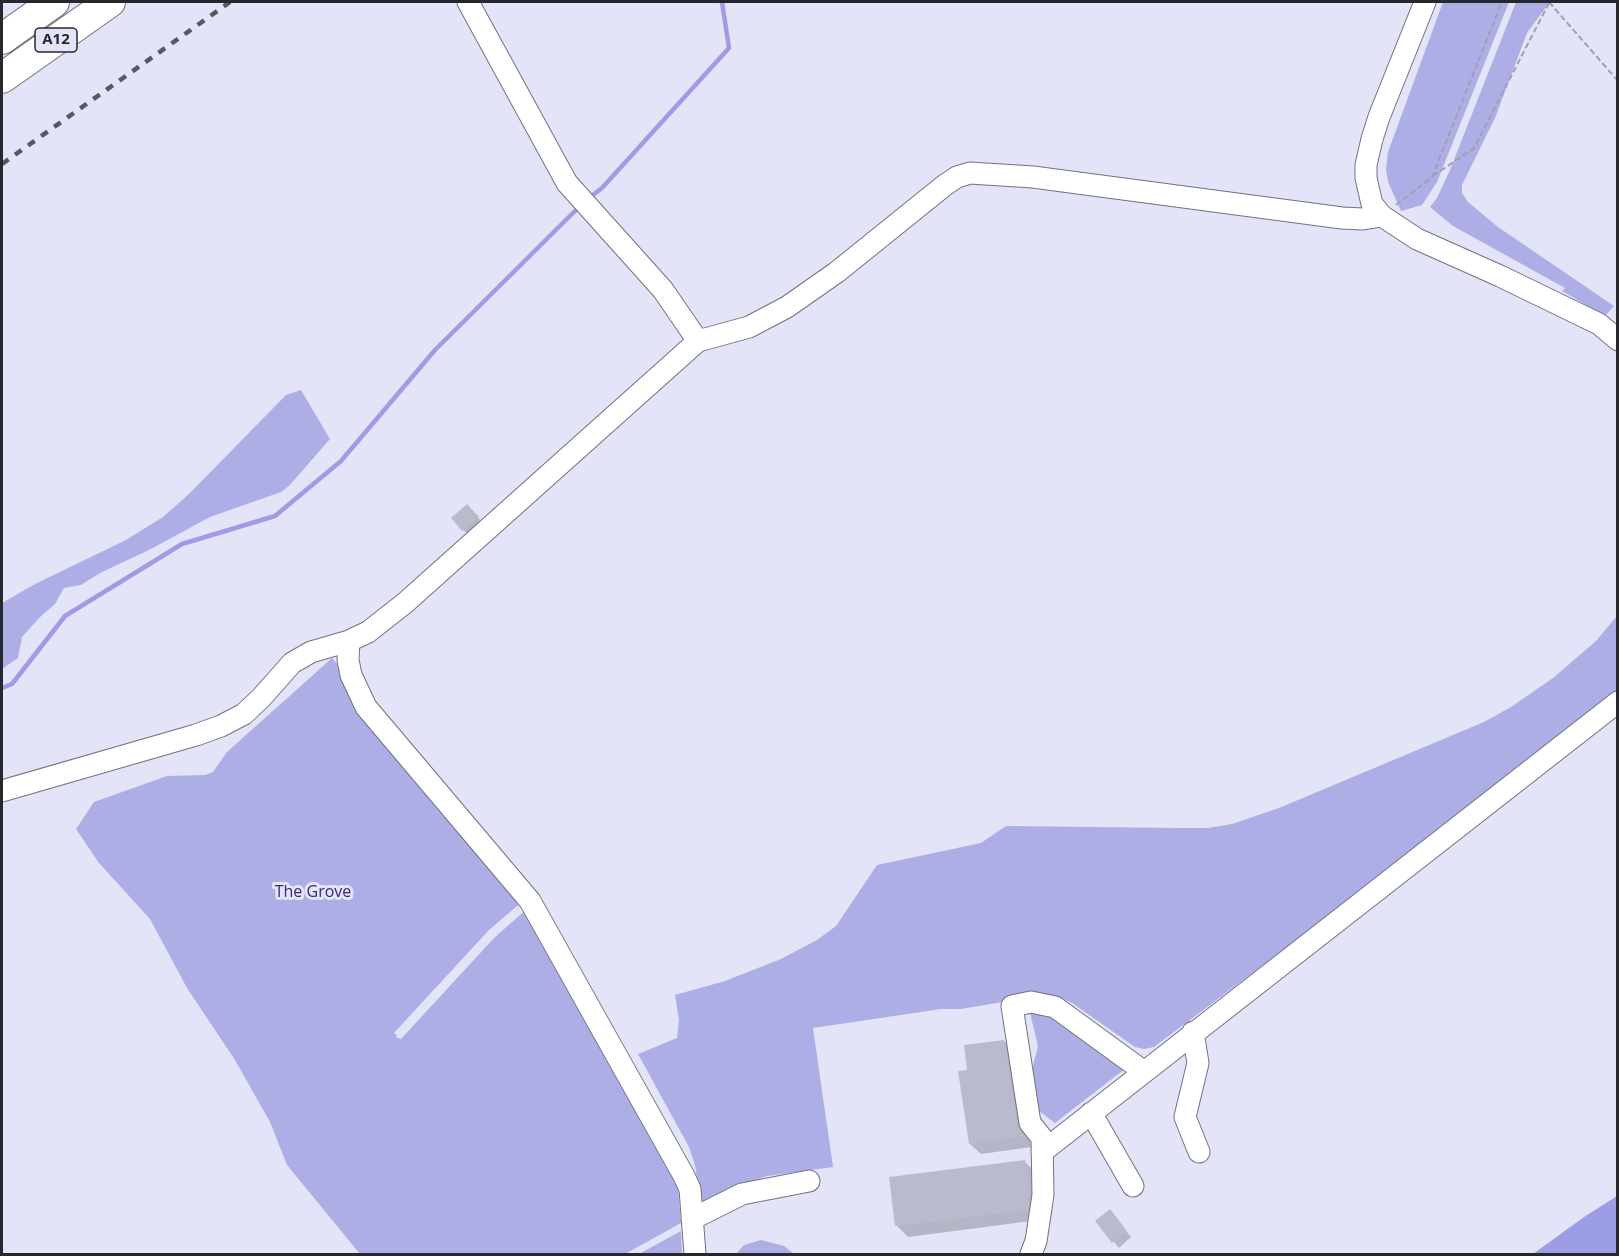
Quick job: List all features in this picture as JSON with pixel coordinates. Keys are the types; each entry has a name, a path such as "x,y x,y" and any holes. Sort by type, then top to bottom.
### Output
{"highway":[{"name":"A12","path":"2,39 54,2"},
{"name":"A12","path":"2,78 110,2"}],"lane":[{"path":"468,2 567,183 663,290 698,341"},
{"path":"1425,2 1379,117 1366,165 1366,178 1372,204 1382,216 1417,239 1599,324 1617,339"},
{"path":"2,791 196,735 244,714 292,663 311,652 349,641 368,632 405,603 698,341 748,327 787,307 837,272 957,177 970,173 1033,177 1342,218 1363,219 1382,216"},
{"path":"349,641 348,660 351,675 366,707 530,901 684,1176 690,1189 695,1254"},
{"path":"1042,1152 1617,702"},
{"path":"1031,1254 1036,1241 1042,1195 1041,1138 1030,1123 1012,1006 1031,1002 1054,1007 1143,1071"},
{"path":"1193,1032 1198,1063 1185,1117 1199,1152"},
{"path":"1091,1113 1133,1186"},
{"path":"692,1219 742,1194 809,1181"}],"path":[{"path":"1432,177 1502,2"},
{"path":"1382,216 1474,148 1549,2 1617,81"}],"green space":[{"path":"1443,2 1509,2 1437,182 1422,205 1401,211 1388,182 1386,169 1388,152"},
{"path":"1516,2 1549,3 1527,33 1495,118 1462,185 1462,193 1468,202 1498,227 1614,306 1605,316 1562,291 1565,288 1453,226 1430,207 1437,198 1450,170"},
{"path":"301,390 330,439 289,486 281,492 210,517 81,585 64,588 55,604 22,637 18,658 2,669 2,603 35,584 126,540 163,517 189,494 286,395"},
{"path":"1617,616 1617,695 1465,813 1154,1047 1144,1049 1135,1047 1072,1003 1059,997 1044,995 961,1009 941,1009 813,1028 833,1167 767,1176 708,1206 701,1203 695,1165 689,1147 638,1054 677,1038 679,1020 675,995 725,981 781,959 817,940 836,926 877,865 981,843 1006,826 1208,828 1232,824 1279,808 1484,722 1511,707 1553,678 1596,641"},
{"name":"The Grove","path":"332,658 531,894 489,930 394,1033 401,1039 494,938 536,901 675,1153 681,1223 625,1254 360,1254 287,1165 270,1122 235,1060 187,988 150,919 99,863 76,829 94,802 167,776 205,775 213,772 227,752"},
{"path":"1049,1011 1126,1068 1055,1123 1039,1111 1032,1070 1038,1046 1030,1013"},
{"path":"681,1231 682,1254 639,1254"},
{"path":"761,1240 784,1246 794,1254 736,1254 744,1245"}],"shaded area":[{"path":"1617,1196 1617,1254 1533,1254 1584,1217"}],"building":[{"path":"467,504 479,517 462,531 451,518"},
{"path":"1004,1040 1017,1125 1023,1136 969,1144 958,1071 967,1070 964,1045"},
{"path":"1025,1160 1030,1196 1028,1210 895,1226 889,1177"},
{"path":"1110,1209 1127,1231 1112,1243 1095,1221"}],"waterway":[{"path":"589,198 602,188 729,48 722,2"},
{"path":"2,688 12,684 65,616 182,544 275,516 341,461 435,350 580,206"}],"railway":[{"path":"2,164 230,2"}]}
